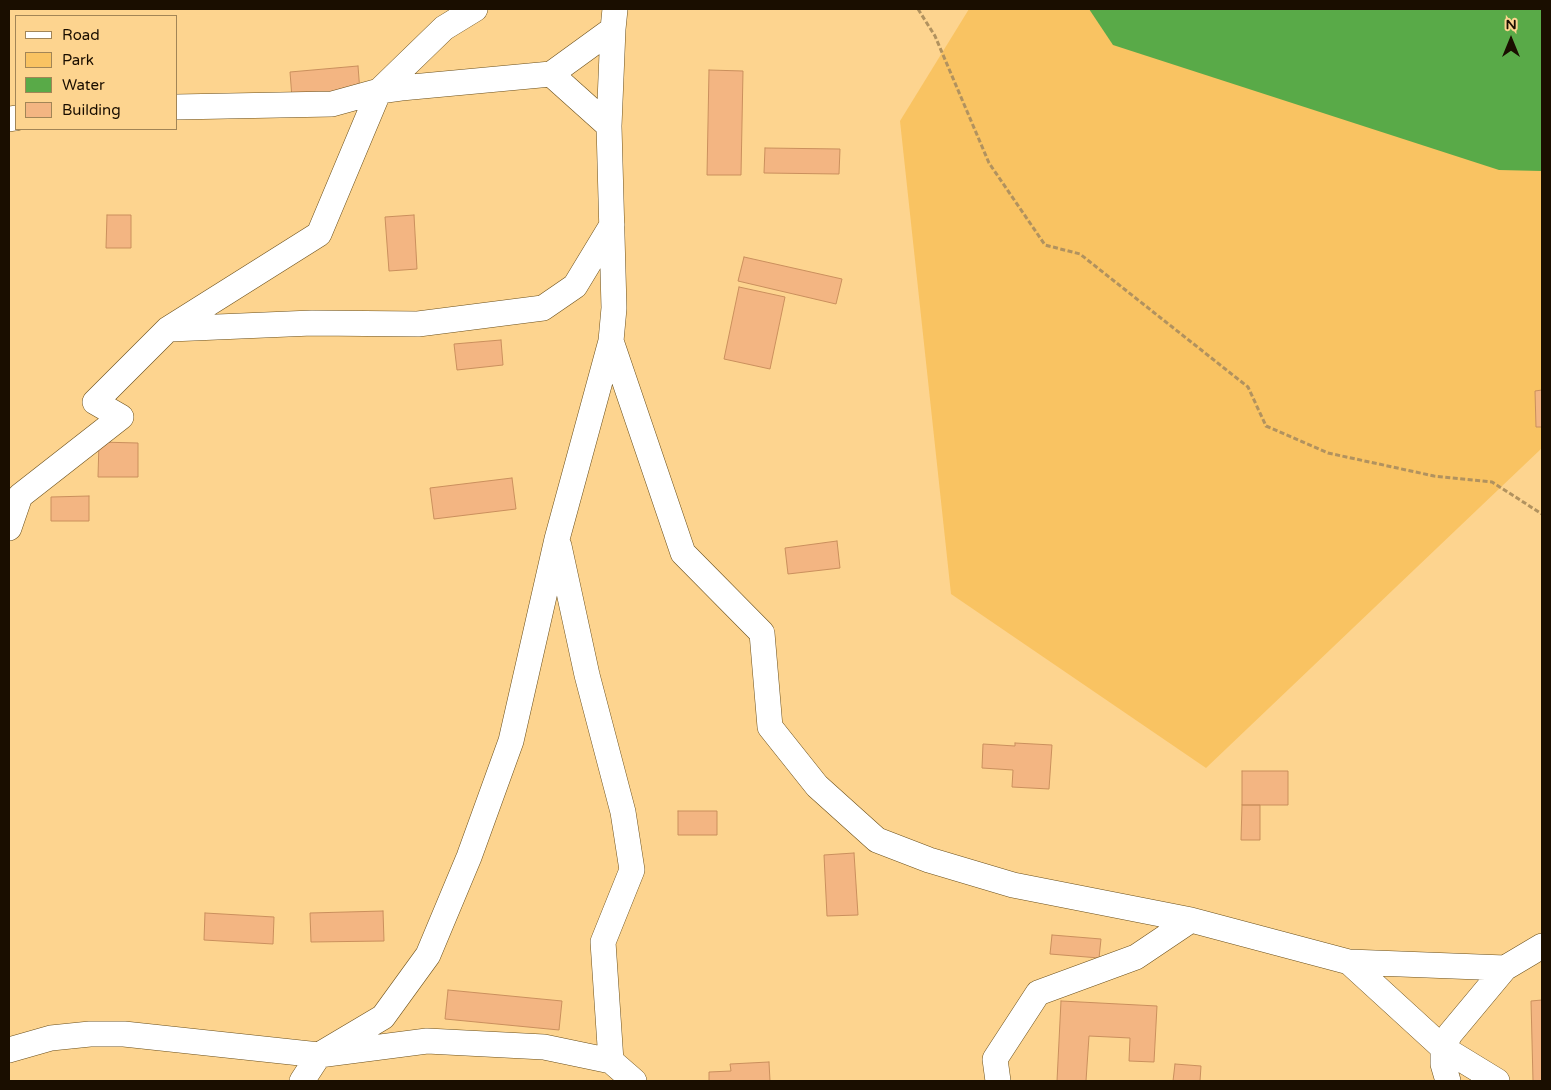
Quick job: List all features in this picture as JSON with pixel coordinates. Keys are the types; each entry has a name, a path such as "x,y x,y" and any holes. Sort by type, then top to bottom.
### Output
{"street":[{"path":"9,528 20,496 121,417 95,402 168,329 319,234 379,92 444,28 474,9"},
{"path":"178,107 332,104 401,88 551,74 614,19"},
{"path":"302,1081 320,1056 383,1017 428,955 469,856 510,741 557,538 611,341 614,308 609,126 614,19"},
{"path":"551,74 609,126"},
{"path":"168,329 312,323 418,324 542,308 575,286 612,225"},
{"path":"611,341 683,552 762,633 770,726 818,786 877,840 929,860 1013,885 1191,920 1349,962 1505,968"},
{"path":"557,538 587,675 622,812 632,870 603,942 611,1061"},
{"path":"998,1081 995,1059 1038,993 1136,957 1191,920"},
{"path":"1448,1081 1443,1064 1443,1048 1450,1034 1505,968 1542,946"},
{"path":"1349,962 1443,1048 1498,1081"},
{"path":"9,1050 51,1038 90,1034 124,1034 320,1056 427,1041 544,1047 611,1061 634,1081"}],"path":[{"path":"918,9 935,36 989,163 1045,245 1080,254 1248,387 1266,426 1328,454 1434,476 1492,482 1542,514"}],"green space":[{"path":"969,9 1542,9 1542,448 1206,768 951,594 900,121"}],"water":[{"path":"1089,9 1542,9 1542,171 1499,170 1113,45"}],"building":[{"path":"358,66 360,92 292,98 290,72"},
{"path":"709,70 743,71 741,175 707,175"},
{"path":"765,148 840,149 839,174 764,173"},
{"path":"107,215 131,215 131,248 106,248"},
{"path":"414,215 417,269 389,271 385,217"},
{"path":"744,257 842,279 836,304 738,281"},
{"path":"739,287 785,297 770,369 724,359"},
{"path":"501,340 503,365 457,370 454,344"},
{"path":"1542,390 1542,427 1536,427 1535,391"},
{"path":"99,442 138,443 138,477 98,477"},
{"path":"512,478 516,509 434,519 430,488"},
{"path":"89,496 89,521 51,521 51,497"},
{"path":"837,541 840,568 788,574 785,548"},
{"path":"1015,743 1052,745 1049,789 1012,787 1013,770 982,768 983,744 1015,746"},
{"path":"1242,771 1288,771 1288,805 1242,805"},
{"path":"1242,805 1260,805 1260,840 1241,840"},
{"path":"678,811 717,811 717,835 678,835"},
{"path":"854,853 858,915 827,916 824,855"},
{"path":"383,911 384,941 311,942 310,913"},
{"path":"205,913 274,917 273,944 204,940"},
{"path":"1052,935 1101,939 1099,958 1050,954"},
{"path":"448,990 562,1001 559,1030 445,1019"},
{"path":"1542,1000 1542,1081 1533,1081 1531,1001"},
{"path":"1061,1001 1157,1006 1154,1062 1129,1061 1130,1038 1089,1036 1086,1081 1057,1081"},
{"path":"769,1062 770,1081 709,1081 709,1072 731,1071 730,1064"},
{"path":"1175,1064 1201,1066 1200,1081 1173,1081"}]}
